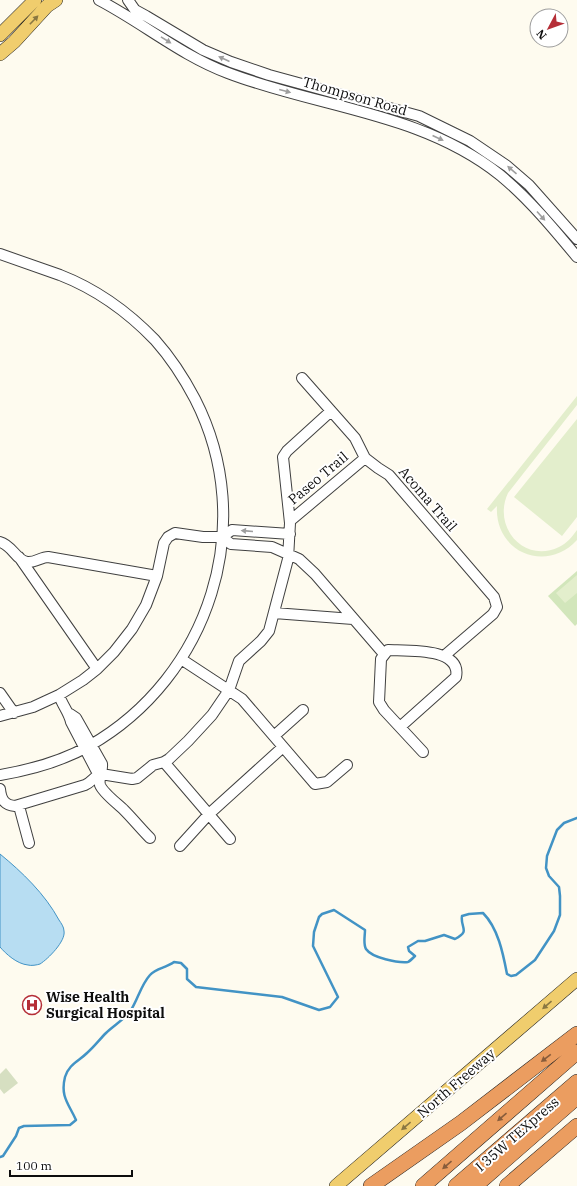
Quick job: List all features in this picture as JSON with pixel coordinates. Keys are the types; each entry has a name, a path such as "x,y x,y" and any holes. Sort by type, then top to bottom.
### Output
{"highway":[{"path":"371,1186 461,1123 577,1034"},
{"path":"423,1186 577,1052"},
{"name":"I 35W TEXpress","path":"456,1186 577,1082"},
{"name":"I 35W TEXpress","path":"475,1186 577,1098"},
{"path":"507,1186 577,1126"},
{"path":"520,1186 552,1157 562,1138"}],"main road":[{"path":"0,35 35,0"},
{"path":"0,54 14,42 47,6 56,0"},
{"name":"North Freeway","path":"336,1186 577,979"}],"street":[{"name":"Thompson Road","path":"99,0 118,10 198,60 227,73 266,86 402,123 440,138 464,151 500,175 521,193 577,256"},
{"name":"Thompson Road","path":"128,0 135,10 203,50 231,62 270,75 408,113 438,125 470,141 507,166 529,185 577,239"},
{"path":"198,60 203,50"},
{"path":"402,123 408,113"},
{"path":"531,204 540,196"},
{"path":"0,254 61,276 106,298 140,326 164,351 186,382 204,417 216,452 222,486 223,518 219,566 211,597 199,627 181,659 165,681 144,704 119,725 88,746 48,763 0,775"},
{"path":"302,378 355,438 364,458"},
{"path":"0,789 2,797 6,803 12,806 19,806 86,785 97,775 101,774 132,779 137,778 153,765 164,762 176,754 200,728 229,690 239,662 261,641 269,631 288,562 290,520 283,457 331,411"},
{"name":"Paseo Trail","path":"290,520 364,458"},
{"name":"Acoma Trail","path":"364,458 389,475 494,597 497,607 493,614 444,656"},
{"path":"0,716 33,707 59,695 83,680 97,669 114,652 132,629 146,605 157,576 164,543 170,535 178,533 203,537 222,537 232,530 290,534"},
{"path":"266,546 267,532"},
{"path":"222,537 231,544 272,547 299,559 315,574 384,654"},
{"path":"0,542 7,544 18,556 97,669"},
{"path":"18,556 27,562 48,557 157,576"},
{"path":"274,613 353,619"},
{"path":"400,728 456,677 457,671 449,658 439,653 388,650 381,659 379,702 384,710 400,728 423,752"},
{"path":"181,659 242,699 315,784 327,782 347,765"},
{"path":"0,693 14,713"},
{"path":"59,695 70,714 76,718 88,746 102,764 103,771 100,782 103,791 119,805 150,838"},
{"path":"274,736 303,710"},
{"path":"180,846 209,814 284,747"},
{"path":"164,762 230,839"},
{"path":"19,806 29,843"}],"green space":[{"path":"577,396 577,405 508,493 504,506 504,518 508,530 514,539 523,546 534,551 546,551 559,547 564,544 577,530 577,540 565,550 551,556 537,556 524,553 513,546 504,536 498,522 497,506 491,512 487,509"},
{"path":"577,419 577,517 562,536 514,497"},
{"path":"577,571 577,624 575,626 548,596"},
{"path":"577,575 577,593 565,603 556,593"},
{"path":"6,1068 18,1083 4,1094 0,1089 0,1074"}],"water":[{"path":"0,854 17,868 40,892 64,928 64,935 59,945 52,954 40,964 31,965 20,963 9,956 0,947"}],"waterway":[{"path":"0,1157 3,1156 16,1136 19,1128 24,1126 70,1125 76,1120 64,1095 65,1077 69,1069 128,1014 144,983 150,975 174,962 181,963 187,969 187,979 196,987 282,997 319,1010 330,1007 338,997 313,946 314,932 319,917 322,914 334,910 365,930 364,940 366,949 374,955 392,961 408,962 415,956 409,951 408,947 418,941 425,941 444,935 455,939 463,934 464,931 462,916 483,913 493,926 496,933 502,949 507,974 511,976 516,975 535,960 554,931 560,915 560,896 559,887 549,876 546,868 547,856 557,830 564,823 577,818"}],"place":[{"name":"Wise Health Surgical Hospital","path":"32,1005"}]}
